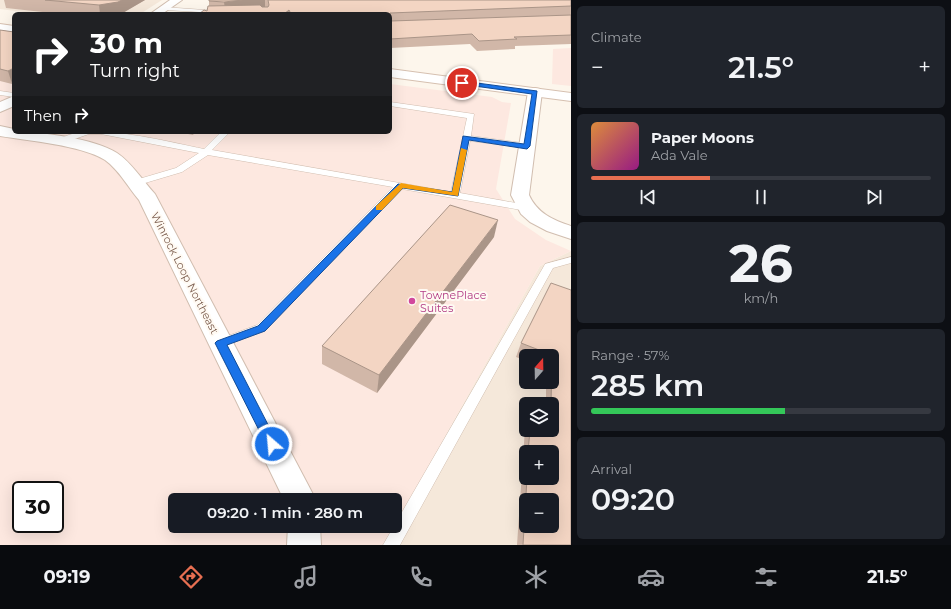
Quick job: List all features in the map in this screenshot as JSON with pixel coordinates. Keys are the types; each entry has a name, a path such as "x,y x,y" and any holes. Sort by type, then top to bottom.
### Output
{"street":[{"path":"158,12 177,0"},
{"path":"0,27 12,29"},
{"path":"392,73 571,97"},
{"path":"535,92 520,195 527,208 544,221 562,230 571,232"},
{"path":"0,108 12,101"},
{"path":"0,126 12,118"},
{"name":"Winrock Loop Northeast","path":"0,131 12,133"},
{"name":"Winrock Loop Northeast","path":"16,134 103,152 115,161 148,198 296,493"},
{"path":"304,533 304,545"}],"lane":[{"path":"165,8 208,12"},
{"path":"0,92 12,95"},
{"path":"392,104 471,116 455,195"},
{"path":"60,142 82,134"},
{"path":"112,134 527,208"},
{"path":"135,183 178,170 206,152 224,134"},
{"path":"466,138 527,146"},
{"path":"221,343 261,328 401,185"},
{"path":"391,545 549,266 571,260"}],"shaded area":[{"path":"0,0 162,0 143,12 23,12 0,9"},
{"path":"0,33 12,35 12,134 392,134 392,84 492,97 502,102 511,103 496,189 515,219 546,240 571,251 540,266 402,513 402,493 168,493 168,533 391,533 384,545 0,545"},
{"path":"571,48 571,86 552,84 553,49"},
{"path":"571,251 571,545 384,545 391,533 402,533 402,513 540,266"}],"building":[{"path":"45,0 122,0 99,5"},
{"path":"209,0 243,0 224,2"},
{"path":"268,0 571,0 571,6 392,13 290,12 289,10 286,12 202,12 204,10 207,11 208,6 260,5 262,7 268,7"},
{"path":"571,15 571,35 514,37 517,39 479,41 472,34 392,39 392,21"},
{"path":"0,30 12,32 12,69 8,71 0,69"},
{"name":"TownePlace Suites","path":"450,205 498,220 379,375 322,346"},
{"path":"551,283 571,290 571,545 523,545 524,533 559,533 559,493 526,493 527,485 559,485 559,445 529,445 529,437 559,437 559,397 551,397 551,389 559,389 559,349 536,349 521,343"}],"slow traffic":[{"path":"379,208 401,185 455,195 463,150"}],"place":[{"name":"TownePlace Suites","path":"412,301"}],"route":[{"path":"272,444 221,343 261,328 322,268 401,185 455,195 466,138 527,146 535,92 462,83"}]}
